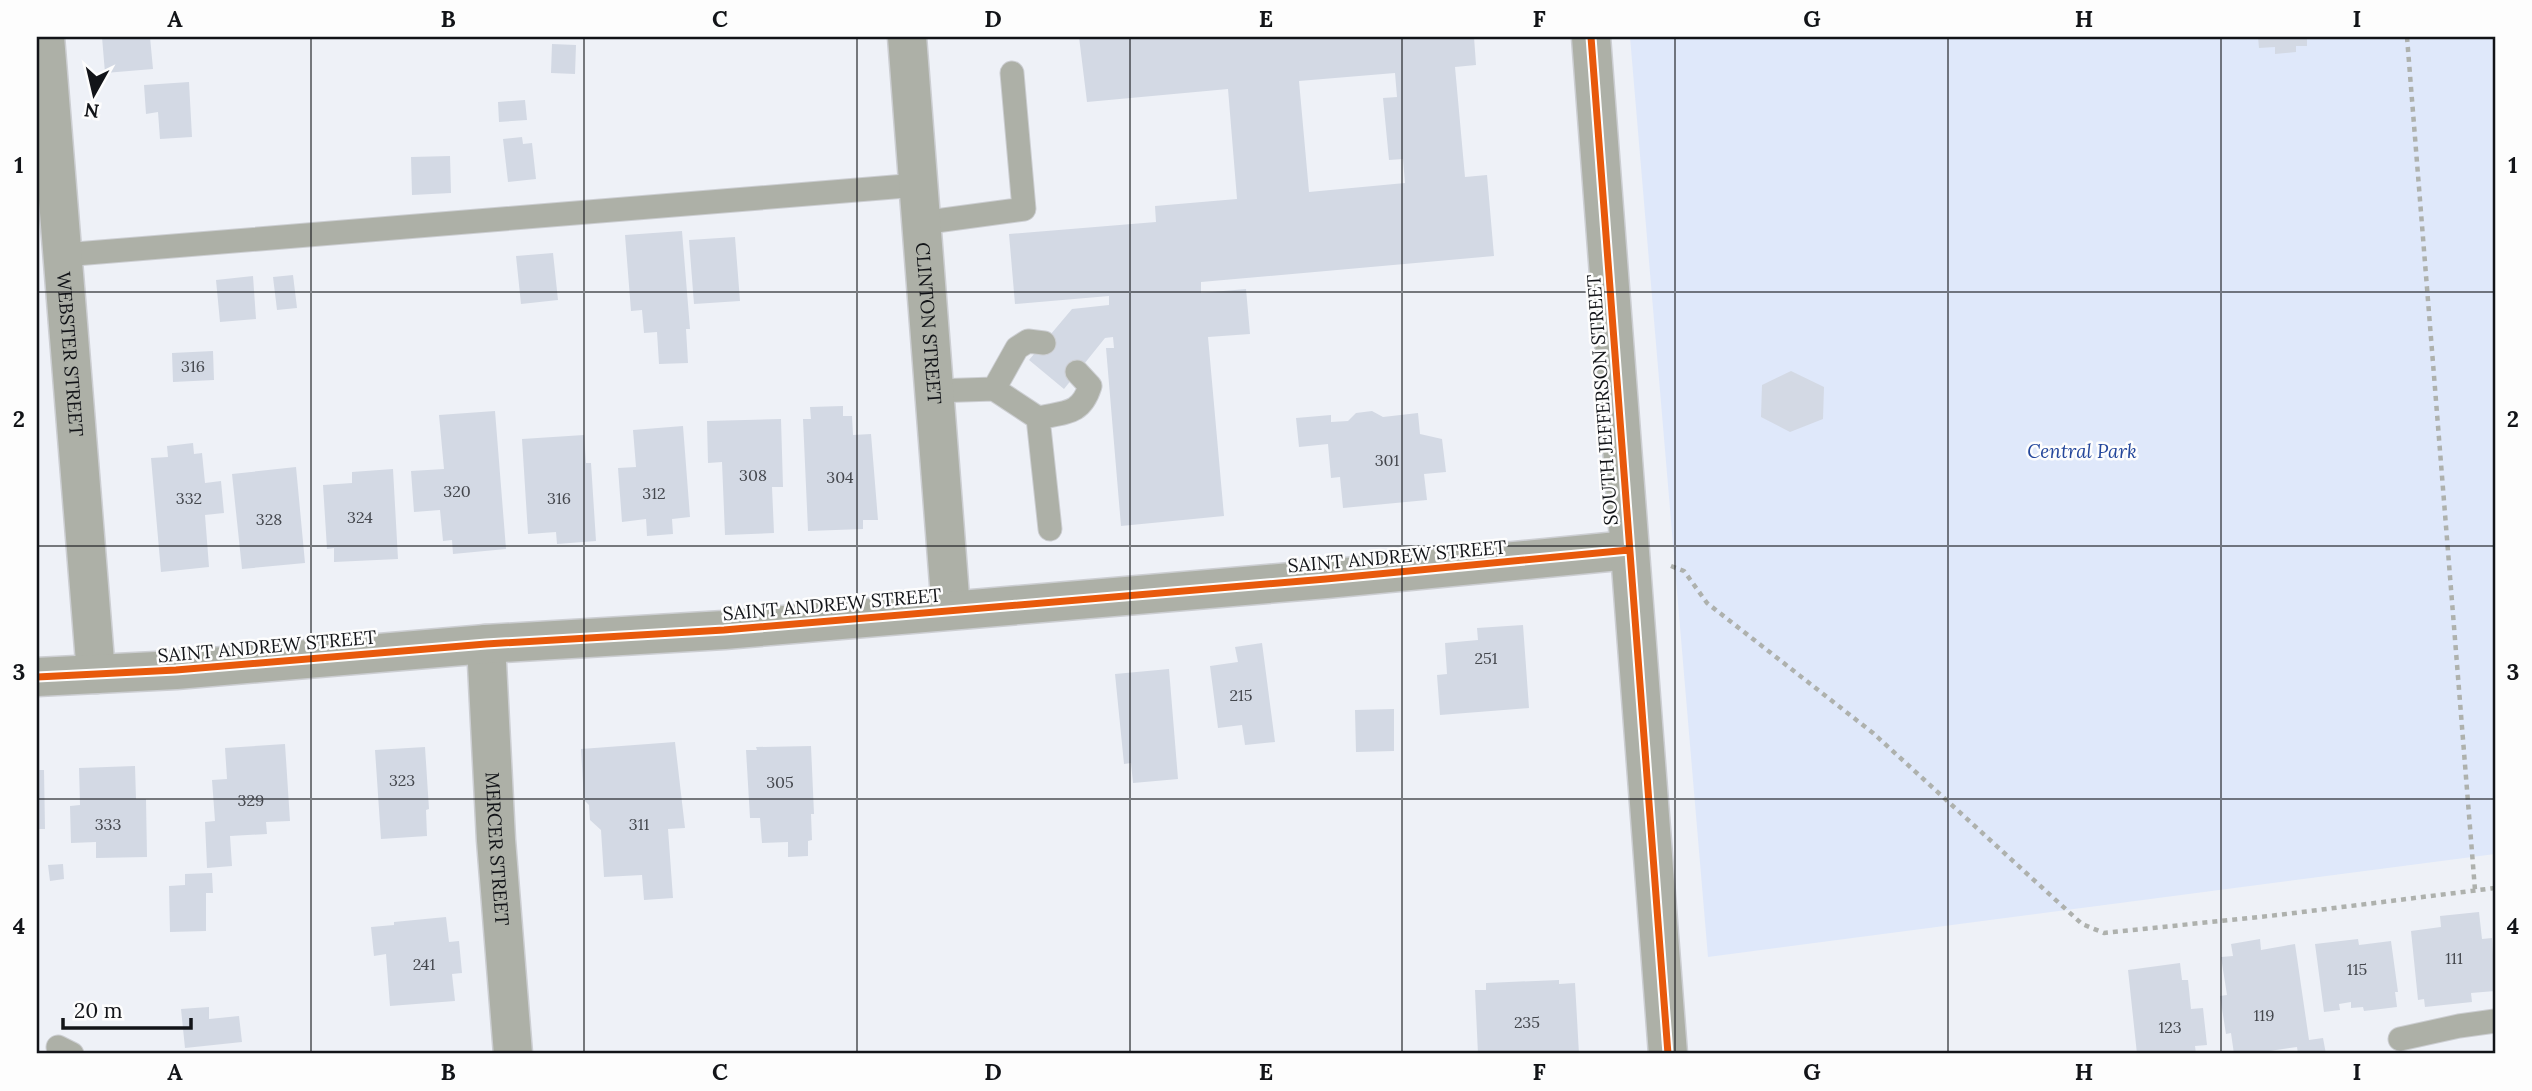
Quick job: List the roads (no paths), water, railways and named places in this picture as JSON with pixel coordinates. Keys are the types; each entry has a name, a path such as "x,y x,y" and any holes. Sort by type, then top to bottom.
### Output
{"street":[{"name":"WEBSTER STREET","path":"45,37 71,389 96,674"},
{"name":"CLINTON STREET","path":"907,37 951,610"},
{"name":"SOUTH JEFFERSON STREET","path":"1591,37 1668,1054"},
{"name":"SAINT ANDREW STREET","path":"37,677 176,670 486,644 724,630 1326,579 1629,550"},
{"name":"MERCER STREET","path":"486,644 496,840 513,1054"}],"lane":[{"path":"921,223 1024,209 1012,73"},
{"path":"63,255 918,185"},
{"path":"994,389 1017,348 1028,341 1044,343"},
{"path":"933,391 994,389 1038,418 1074,410 1085,401 1090,386 1077,372"},
{"path":"1038,418 1049,529"},
{"path":"2400,1039 2495,1021"}],"park label":[{"name":"Central Park","path":"2082,451"}]}
